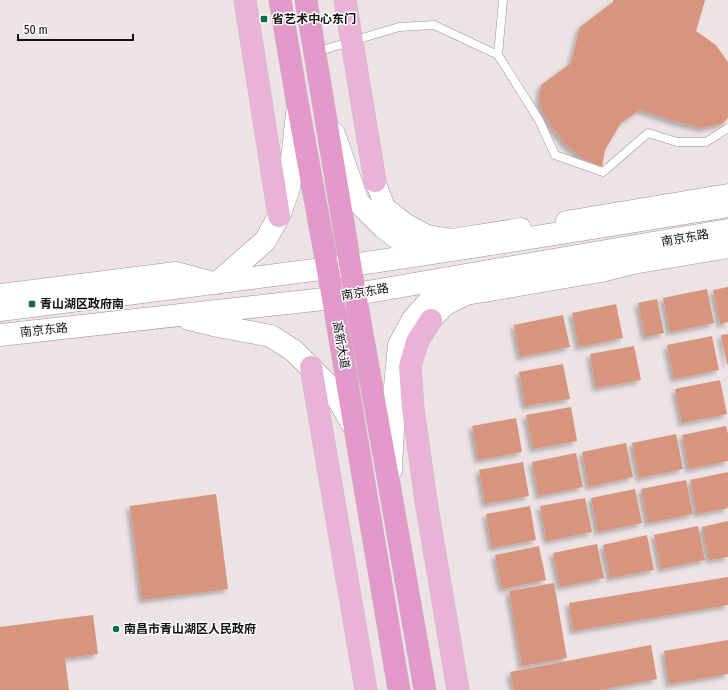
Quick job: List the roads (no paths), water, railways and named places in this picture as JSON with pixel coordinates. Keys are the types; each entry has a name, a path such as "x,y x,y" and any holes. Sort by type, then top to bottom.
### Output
{"highway":[{"name":"高新大道","path":"280,0 333,298 399,690"},
{"name":"高新大道","path":"306,0 350,265 424,690"}],"main road":[{"path":"245,0 279,216"},
{"path":"345,0 375,181"},
{"path":"323,102 358,202 383,227 402,242 429,253"},
{"path":"217,283 265,241 279,216 289,188 298,106"},
{"name":"南京东路","path":"0,310 350,265 728,206"},
{"name":"南京东路","path":"0,335 333,298 728,230"},
{"path":"390,489 395,387 399,345 413,319 438,290 498,270"},
{"path":"176,316 218,326 272,336 294,351 333,390 354,428"},
{"path":"431,320 417,342 410,367 413,408 426,501 458,690"},
{"path":"311,367 366,690"}],"street":[{"path":"375,181 385,207 405,223 427,235 452,239 728,194"},
{"path":"431,320 446,305 466,295 728,248"},
{"path":"0,294 176,272 217,283"}],"lane":[{"path":"498,55 503,0"},
{"path":"315,52 399,27 434,26 498,55 539,120 555,155 603,172 648,133 677,142 706,142 728,128"}],"place":[{"name":"省艺术中心东门","path":"264,19"},
{"name":"青山湖区政府南","path":"32,304"},
{"name":"南昌市青山湖区人民政府","path":"116,629"}]}
